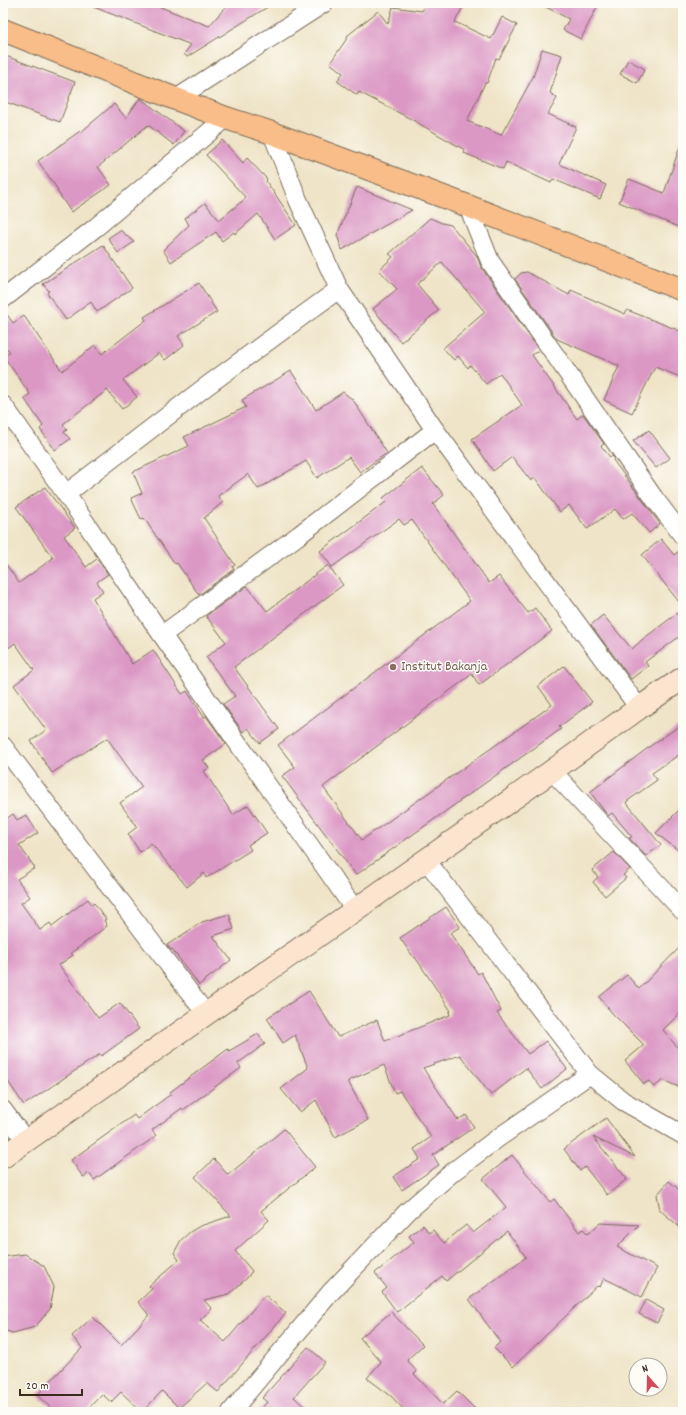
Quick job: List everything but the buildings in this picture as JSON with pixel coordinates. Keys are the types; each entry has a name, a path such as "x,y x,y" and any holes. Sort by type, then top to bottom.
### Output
{"highway":[{"path":"3,30 176,99 468,206 683,290"}],"main road":[{"path":"3,1157 683,678"}],"street":[{"path":"176,99 324,3"},
{"path":"3,299 95,228 226,118"},
{"path":"272,133 298,200 339,289 436,430 639,708"},
{"path":"468,206 490,261 654,498 683,536"},
{"path":"66,494 204,388 339,289"},
{"path":"3,405 355,910"},
{"path":"162,635 299,534 436,430"},
{"path":"3,746 206,1014"},
{"path":"552,771 683,911"},
{"path":"426,860 590,1074 623,1101 683,1135"},
{"path":"231,1412 330,1293 408,1211 454,1171 498,1138 590,1074"},
{"path":"3,1110 26,1141"}],"place":[{"name":"Institut Bakanja","path":"393,667"}]}
